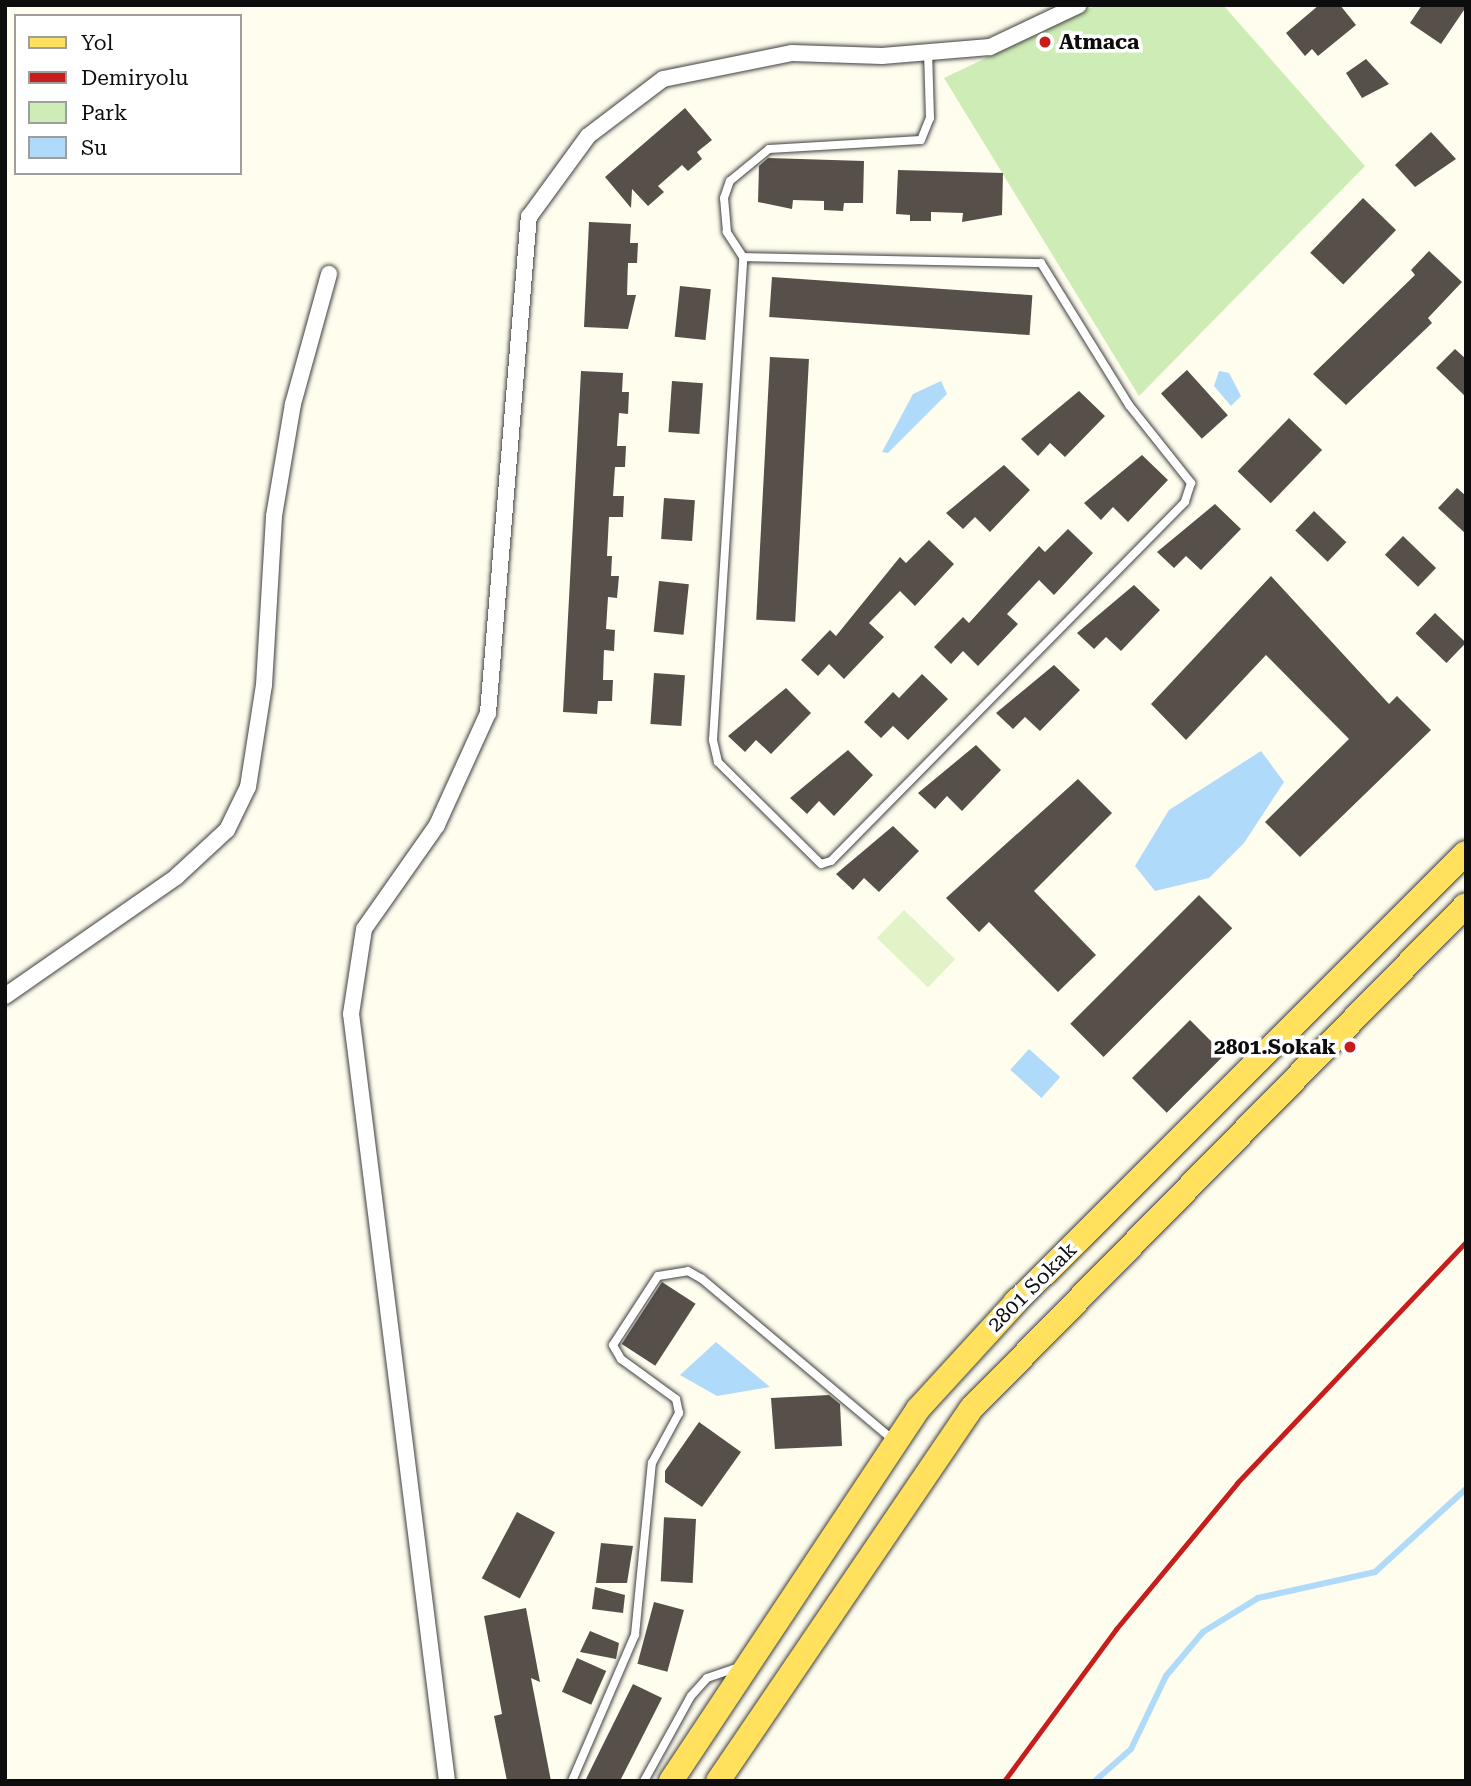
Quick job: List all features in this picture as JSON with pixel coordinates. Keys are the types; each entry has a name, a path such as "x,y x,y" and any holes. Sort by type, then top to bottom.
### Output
{"main road":[{"name":"2801 Sokak","path":"671,1781 927,1399 1015,1303 1466,853"},
{"name":"2801 Sokak","path":"718,1781 971,1409 1466,905"}],"street":[{"path":"447,1781 351,1014 364,929 437,825 488,713 529,217 588,136 663,79 792,53 928,52 990,47 1079,5"},
{"path":"5,996 176,877 227,830 248,787 264,685 274,516 293,404 329,274"}],"lane":[{"path":"743,257 1041,262 1129,405 1186,469 1191,483 1185,502 821,864 718,762 713,740 743,257 727,232 724,198 730,181 754,155 769,149 921,140 930,118 928,52"},
{"path":"572,1781 635,1635 652,1463 679,1413 676,1399 621,1359 613,1345 658,1276 688,1271 702,1279 896,1443"},
{"path":"643,1781 707,1678 749,1665"}],"green space":[{"path":"1097,5 1223,5 1365,166 1139,396 944,78"},
{"path":"904,910 955,959 928,987 877,938"}],"water":[{"path":"1219,371 1229,373 1241,396 1231,406 1214,386"},
{"path":"941,381 947,394 888,453 882,452 913,394"},
{"path":"1261,751 1284,782 1244,843 1209,878 1155,891 1135,866 1169,810"},
{"path":"1029,1049 1060,1077 1041,1098 1010,1070"},
{"path":"716,1342 770,1387 717,1396 680,1375"}],"building":[{"path":"1319,5 1340,5 1356,25 1318,56 1312,49 1305,56 1286,33"},
{"path":"1422,5 1466,7 1441,44 1410,23"},
{"path":"1366,59 1389,84 1362,98 1346,73"},
{"path":"685,108 712,140 697,152 702,159 688,171 682,165 658,186 664,192 648,206 632,189 631,208 605,177"},
{"path":"1431,132 1456,159 1415,187 1395,165"},
{"path":"768,158 864,161 863,203 844,203 843,211 824,210 824,201 793,200 792,209 758,202 759,166"},
{"path":"898,170 1003,173 1002,215 962,222 963,213 931,212 931,221 910,221 910,215 896,214"},
{"path":"1363,198 1396,230 1343,285 1310,253"},
{"path":"589,222 631,224 630,243 638,243 637,263 628,263 627,295 636,295 628,329 584,327"},
{"path":"1429,251 1462,282 1428,318 1432,323 1346,405 1313,374 1415,275 1411,270"},
{"path":"772,277 1032,295 1030,335 769,317"},
{"path":"680,286 711,289 705,340 675,337"},
{"path":"1455,349 1466,359 1466,397 1436,368"},
{"path":"770,357 809,359 795,622 756,620"},
{"path":"1187,370 1228,415 1202,439 1161,393"},
{"path":"581,371 623,373 622,392 629,392 628,414 619,413 617,446 626,446 625,467 615,467 613,496 624,496 623,517 609,517 607,556 612,556 611,576 619,576 617,598 608,597 606,629 615,630 614,651 604,650 603,680 613,680 612,701 598,701 597,714 563,712"},
{"path":"672,381 703,383 699,434 668,432"},
{"path":"1079,391 1105,416 1065,457 1050,443 1038,456 1021,439"},
{"path":"1289,418 1322,450 1271,503 1238,471"},
{"path":"1142,455 1168,480 1128,522 1113,507 1101,520 1084,503"},
{"path":"1004,465 1030,490 990,532 975,517 963,529 946,513"},
{"path":"1457,488 1466,496 1466,534 1438,508"},
{"path":"664,498 695,500 692,541 661,539"},
{"path":"1215,504 1241,529 1201,570 1186,556 1174,568 1157,552"},
{"path":"1314,511 1346,542 1328,562 1295,530"},
{"path":"1068,529 1093,553 1054,595 1039,580 1007,614 1018,624 978,666 963,651 951,664 934,647 963,617 969,623 1039,546 1045,552"},
{"path":"1403,536 1436,568 1418,587 1385,555"},
{"path":"929,540 954,564 915,606 900,591 869,623 884,637 844,679 829,664 818,676 801,660 830,630 836,636 900,557 906,563"},
{"path":"1271,576 1389,704 1397,696 1431,730 1300,857 1265,822 1349,739 1266,655 1186,740 1151,704"},
{"path":"659,581 689,584 684,635 654,632"},
{"path":"1134,585 1160,610 1121,651 1106,637 1094,649 1077,633"},
{"path":"1435,613 1466,643 1446,663 1416,633"},
{"path":"1054,665 1080,690 1040,731 1025,717 1013,729 996,713"},
{"path":"654,673 685,675 681,726 650,724"},
{"path":"922,674 948,699 908,740 893,726 881,738 864,722 893,692 899,698"},
{"path":"786,688 811,713 771,754 756,740 745,752 728,736"},
{"path":"976,745 1001,770 962,811 947,796 935,809 918,793"},
{"path":"848,750 873,775 834,816 819,801 807,814 790,798"},
{"path":"1078,779 1112,813 1034,891 1096,955 1058,992 989,922 979,932 946,898"},
{"path":"893,826 919,851 879,892 864,878 853,890 836,874"},
{"path":"1199,895 1232,928 1104,1057 1070,1024"},
{"path":"1190,1020 1225,1055 1167,1113 1132,1078"},
{"path":"662,1282 696,1304 655,1366 622,1344"},
{"path":"829,1395 840,1404 842,1446 775,1449 771,1398"},
{"path":"699,1422 741,1452 702,1507 665,1482 665,1471"},
{"path":"517,1512 555,1532 520,1598 482,1578"},
{"path":"664,1517 696,1519 693,1583 661,1581"},
{"path":"601,1543 633,1546 627,1583 596,1583"},
{"path":"595,1587 625,1595 623,1613 592,1609"},
{"path":"654,1602 684,1610 667,1672 637,1664"},
{"path":"526,1608 540,1682 531,1678 551,1781 507,1781 494,1716 502,1714 484,1616"},
{"path":"590,1631 619,1643 616,1659 580,1652"},
{"path":"577,1658 606,1671 591,1705 562,1692"},
{"path":"633,1684 662,1698 620,1781 585,1781"}],"waterway":[{"path":"1095,1781 1131,1749 1166,1676 1203,1632 1258,1598 1375,1572 1466,1489"}],"railway":[{"path":"1004,1781 1116,1629 1237,1483 1466,1242"}],"place":[{"name":"Atmaca","path":"1045,42"},
{"name":"2801.Sokak","path":"1350,1047"}]}
